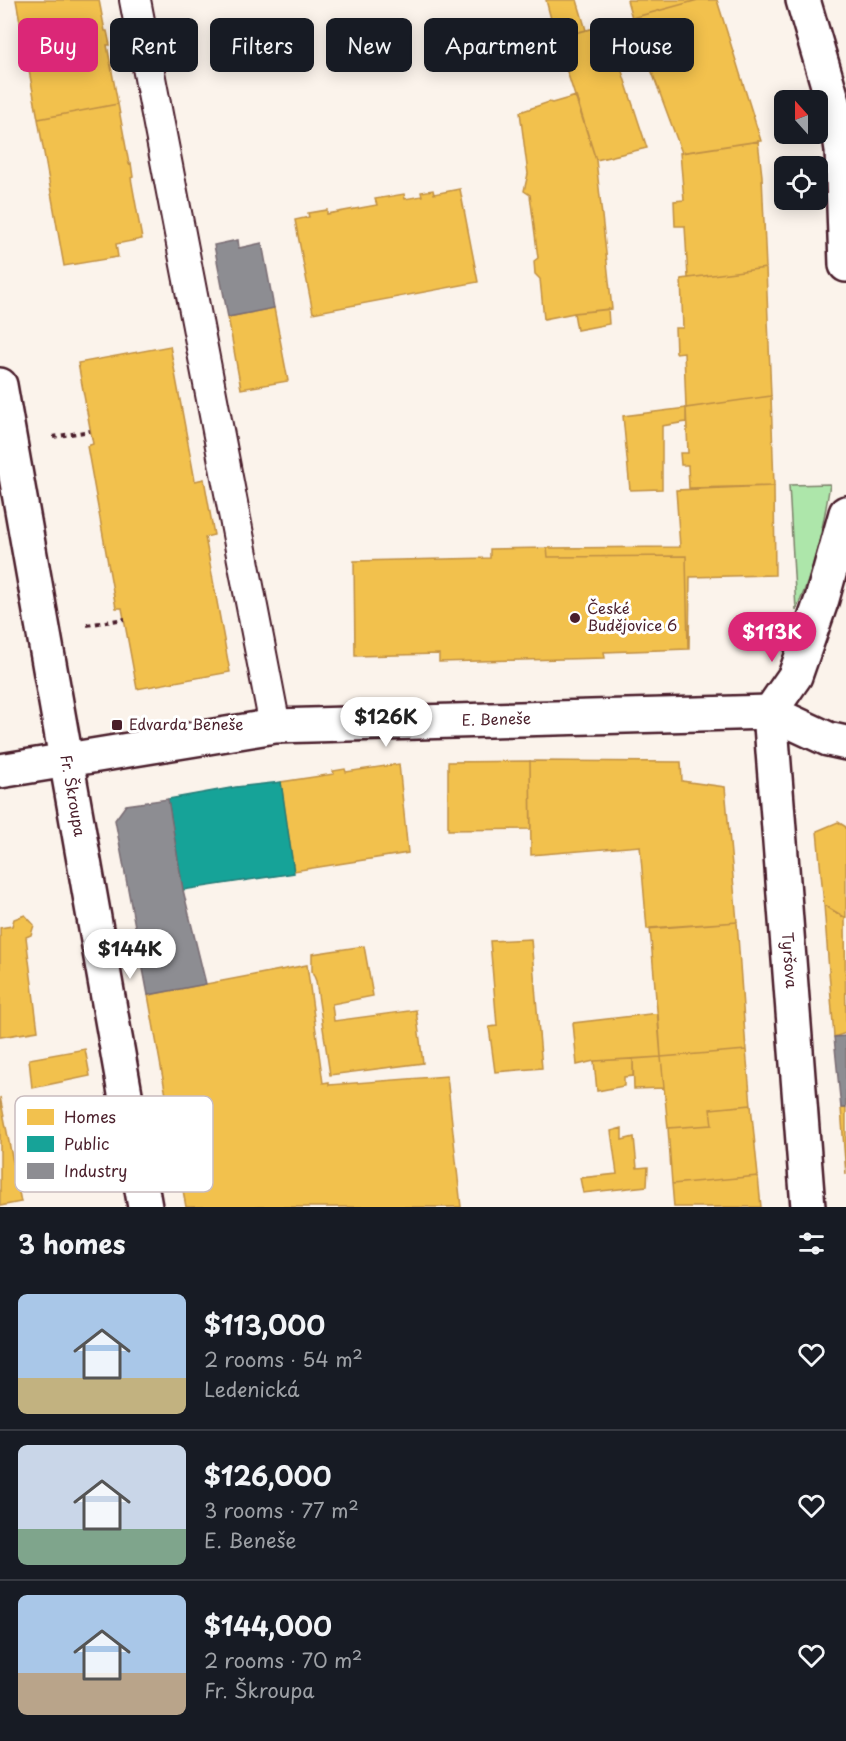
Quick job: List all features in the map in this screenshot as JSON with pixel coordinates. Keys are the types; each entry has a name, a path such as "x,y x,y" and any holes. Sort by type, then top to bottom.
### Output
{"street":[{"path":"803,0 831,92 840,135 846,266"},
{"name":"Fr. Škroupa","path":"0,385 126,1096"},
{"path":"770,712 795,676 822,599 846,513"},
{"name":"E. Beneše","path":"0,771 275,726 770,712 828,739 846,743"},
{"name":"Tyršova","path":"770,712 808,1207"},
{"name":"Fr. Škroupa","path":"142,1192 145,1207"}],"lane":[{"path":"135,0 275,726"}],"path":[{"path":"43,439 90,431"},
{"path":"77,627 125,619"}],"green space":[{"path":"830,484 813,564 796,610 789,485"}],"building: Homes":[{"path":"16,0 99,0 110,45 107,45 110,72 112,72 118,104 38,119 29,72 98,72 98,18 19,18"},
{"path":"546,0 577,0 586,30 578,32 578,18 551,18"},
{"path":"627,0 698,0 632,18"},
{"path":"698,0 717,0 761,141 682,153 652,72 694,72 694,18 632,18"},
{"path":"590,29 590,72 622,72 647,148 596,160 567,72 578,72 578,32"},
{"path":"576,96 596,160 612,309 544,319 540,279 535,274 534,261 538,258 530,195 524,191 528,174 520,112"},
{"path":"118,104 129,164 131,163 133,177 131,178 142,239 116,244 118,257 64,266 38,119"},
{"path":"758,141 766,268 688,278 685,226 675,226 674,201 684,200 680,153"},
{"path":"460,189 478,282 313,313 295,220 309,217 308,213 327,210 327,214 377,205 375,199 404,194 405,199 422,196 421,192 433,190 434,194"},
{"path":"766,268 771,396 686,408 684,352 676,353 675,328 683,328 681,279"},
{"path":"274,308 288,381 241,389 228,317"},
{"path":"608,309 609,324 577,330 574,313"},
{"path":"170,346 195,481 204,479 214,535 205,537 230,672 137,689 122,608 116,608 87,446 93,444 78,363"},
{"path":"771,396 774,486 689,488 688,465 681,465 680,453 688,453 686,408"},
{"path":"686,408 686,422 662,426 662,489 630,490 623,416"},
{"path":"774,486 775,575 690,577 689,649 686,556 548,557 547,548 680,547 676,490"},
{"path":"547,548 548,557 686,556 688,649 604,652 605,658 439,662 439,654 355,656 354,561 490,558 490,549"},
{"path":"530,761 681,762 682,781 725,787 737,922 647,929 640,846 531,855"},
{"path":"530,761 531,829 448,830 448,762"},
{"path":"399,764 408,853 294,871 281,782 334,774 333,771 345,769 346,772"},
{"path":"838,822 846,827 846,918 824,905 817,831"},
{"path":"824,905 845,918 846,1033 834,1037"},
{"path":"25,915 34,925 31,935 26,937 38,1031 0,1037 0,928 12,926 14,919"},
{"path":"737,922 746,1050 661,1057 650,928"},
{"path":"531,939 542,1068 495,1072 489,1027 497,1026 490,941"},
{"path":"364,946 373,996 332,1004 334,1021 416,1010 423,1063 330,1075 316,981 312,971 312,954"},
{"path":"307,965 323,1083 329,1082 329,1085 447,1076 461,1207 186,1207 183,1192 213,1192 213,1096 166,1096 148,995"},
{"path":"658,1013 661,1057 594,1061 577,1065 573,1023"},
{"path":"85,1049 90,1076 32,1088 29,1059"},
{"path":"746,1050 751,1105 710,1109 712,1125 668,1128 661,1057"},
{"path":"661,1057 664,1088 634,1089 633,1059"},
{"path":"633,1059 633,1076 624,1077 624,1086 597,1091 594,1061"},
{"path":"0,1097 15,1172 15,1192 19,1192 21,1202 0,1206"},
{"path":"751,1105 758,1176 672,1184 668,1128 712,1125 710,1109"},
{"path":"841,1108 846,1108 846,1175"},
{"path":"622,1128 622,1140 634,1137 637,1168 648,1167 647,1186 583,1193 580,1178 617,1174 611,1131"},
{"path":"758,1176 761,1207 674,1207 672,1184"}],"building: Public":[{"path":"281,782 294,873 183,890 168,799"}],"building: Industry":[{"path":"238,240 239,248 262,243 274,308 228,317 214,245"},
{"path":"168,799 183,890 206,984 148,995 115,820 126,805"},
{"path":"846,1036 846,1108 841,1108 834,1037"}],"place":[{"name":"České Budějovice 6","path":"575,618"},
{"name":"Edvarda Beneše","path":"117,725"}]}
